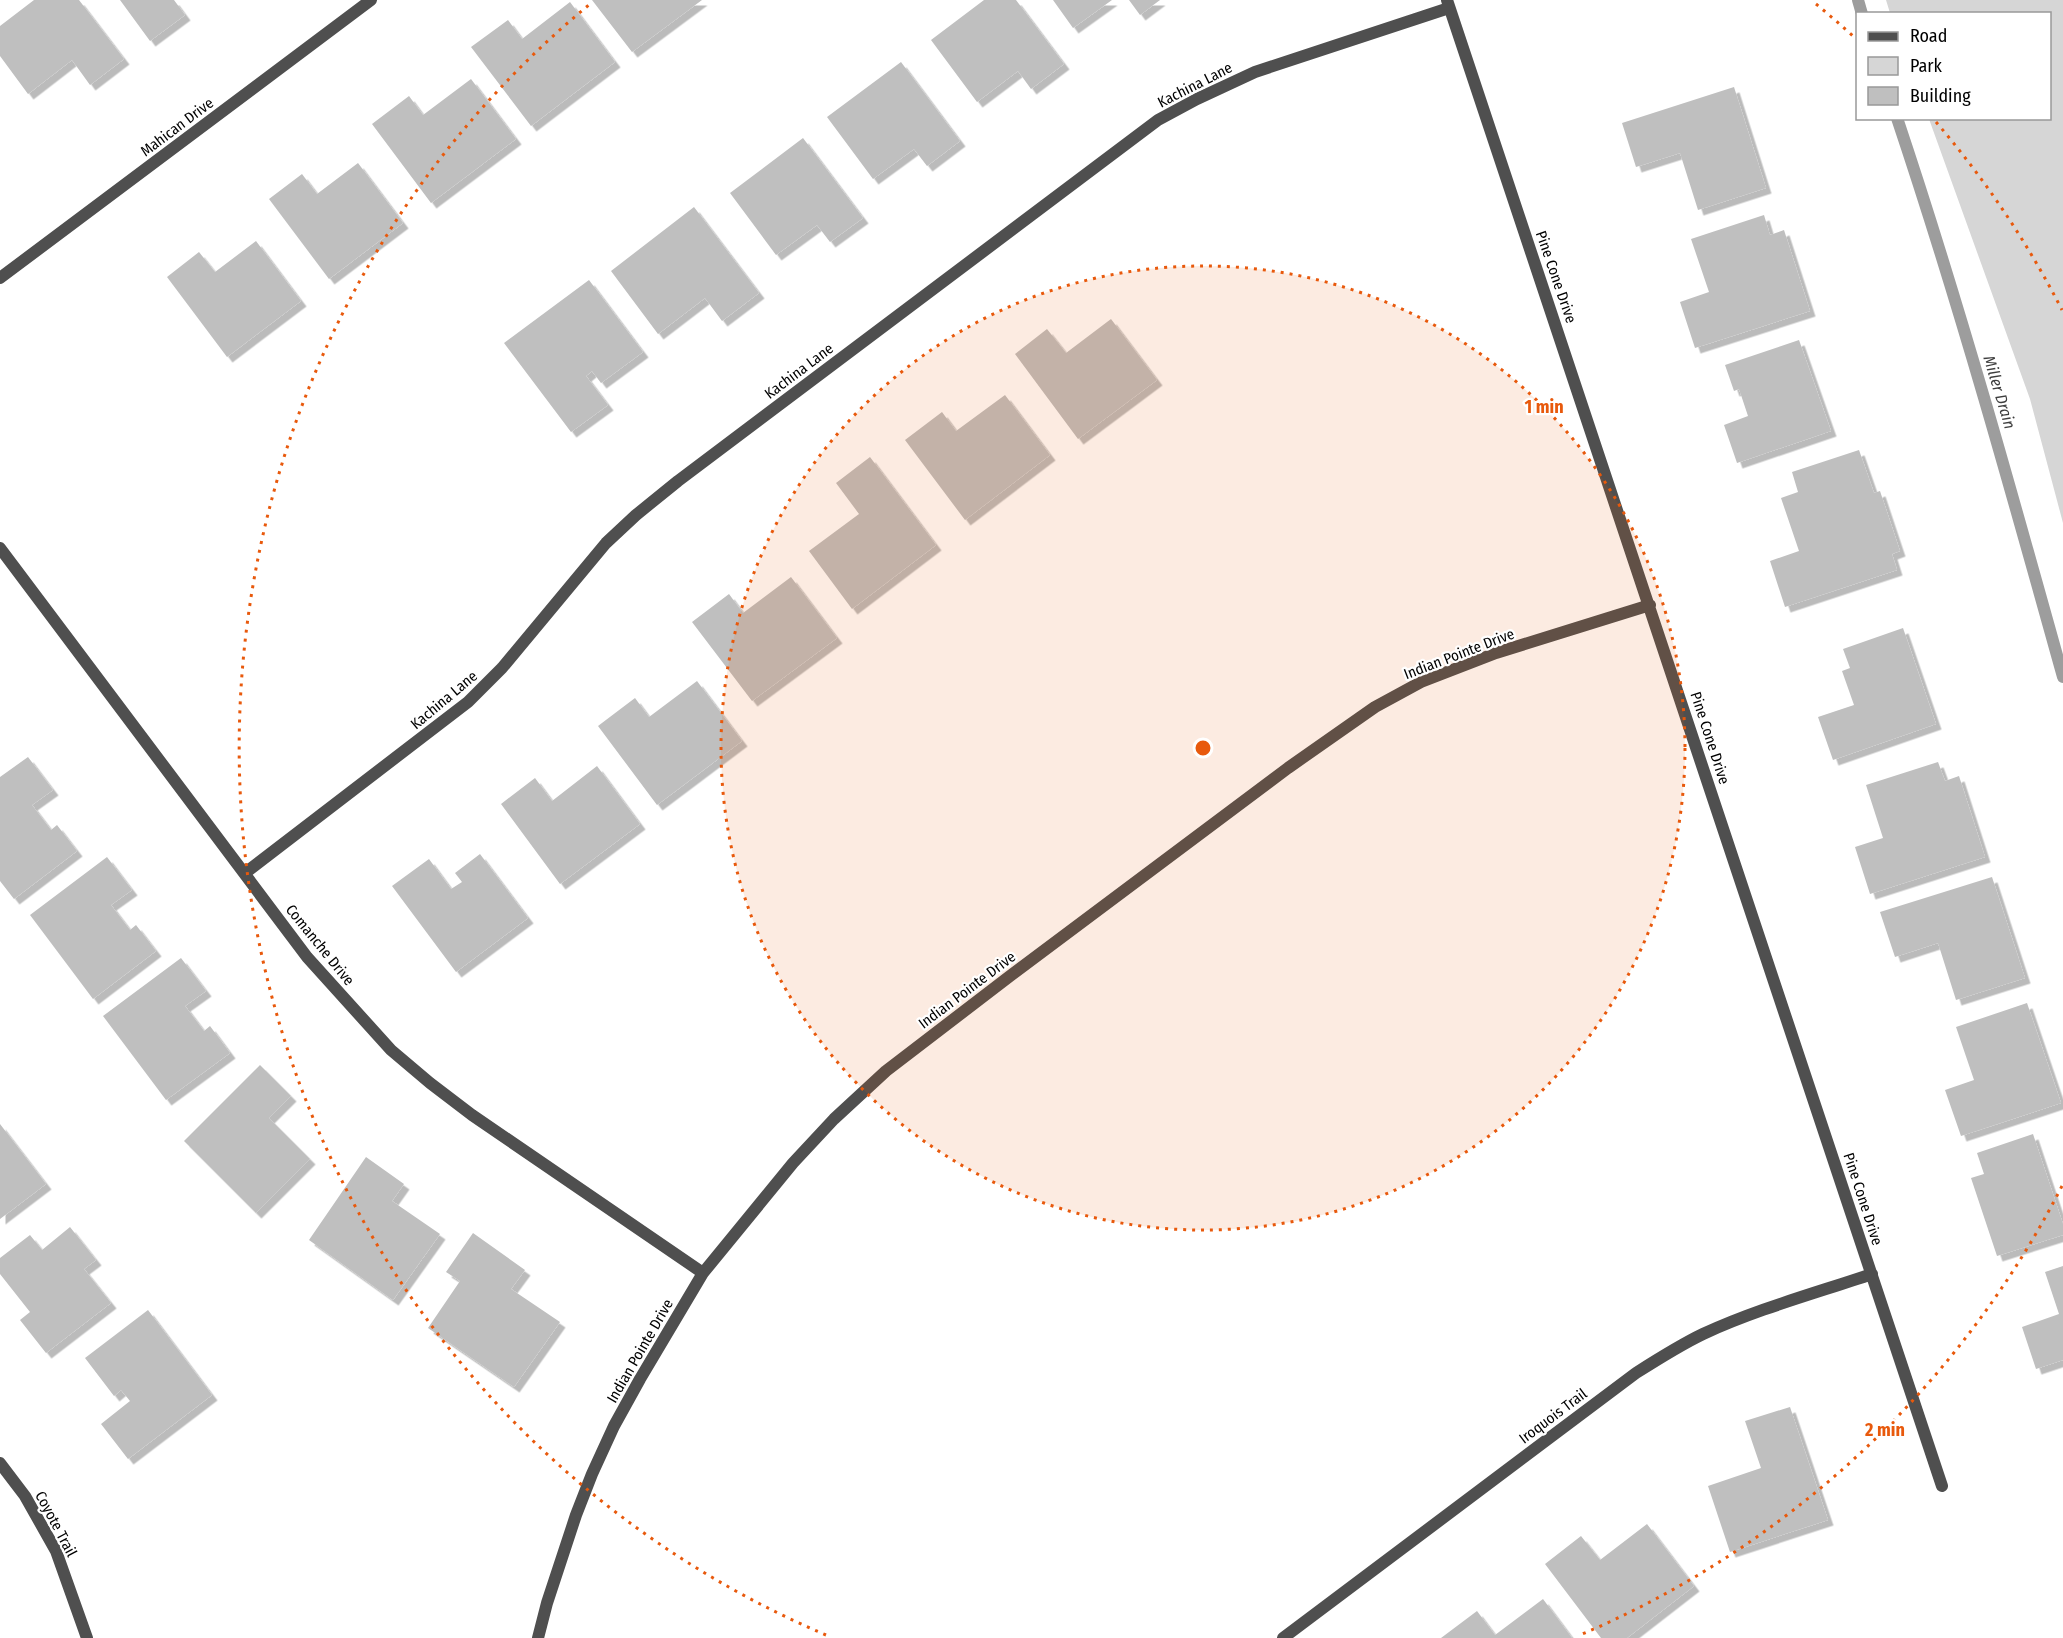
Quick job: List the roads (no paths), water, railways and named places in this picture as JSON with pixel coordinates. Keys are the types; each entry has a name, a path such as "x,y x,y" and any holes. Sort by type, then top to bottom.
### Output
{"street":[{"name":"Mahican Drive","path":"0,278 371,0"},
{"name":"Pine Cone Drive","path":"1448,4 1942,1486"},
{"name":"Kachina Lane","path":"245,873 468,702 502,668 606,543 669,488 1158,120 1254,72 1448,4"},
{"name":"Comanche Drive","path":"0,549 307,957 391,1050 472,1115 703,1273"},
{"name":"Indian Pointe Drive","path":"538,1638 547,1603 592,1474 640,1378 703,1273 793,1163 834,1119 886,1071 1010,976 1375,707 1421,682 1496,653 1650,605"},
{"name":"Iroquois Trail","path":"1283,1638 1636,1373 1679,1346 1705,1333 1780,1305 1872,1274"},
{"name":"Coyote Trail","path":"0,1463 25,1496 56,1551 87,1638"}],"waterway":[{"name":"Miller Drain","path":"1858,0 1861,12"},
{"name":"Miller Drain","path":"1898,120 1963,327 2063,677"}]}
